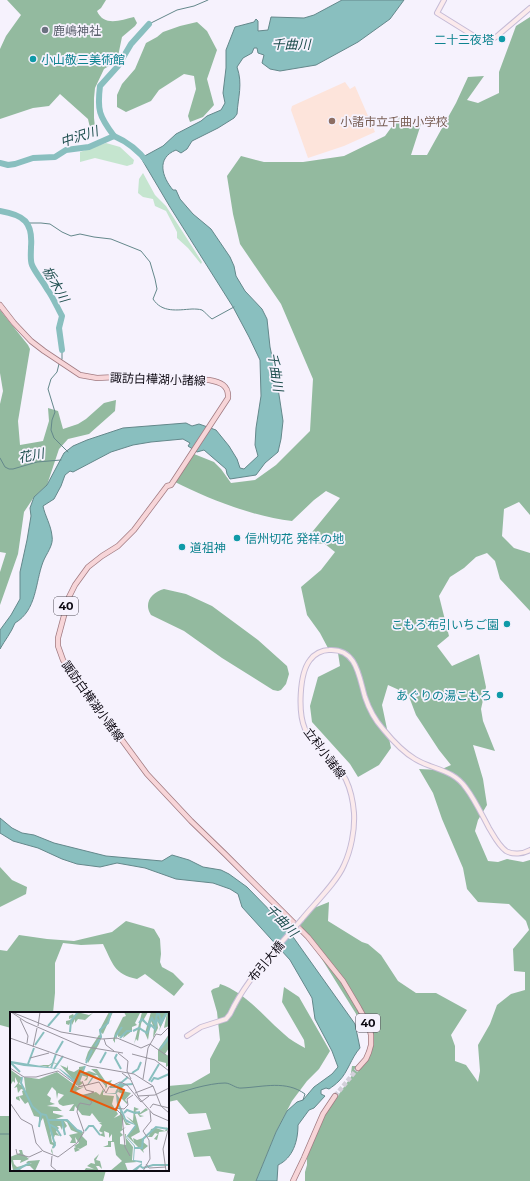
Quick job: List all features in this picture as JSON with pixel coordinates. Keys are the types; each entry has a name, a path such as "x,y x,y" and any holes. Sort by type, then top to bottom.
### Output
{"main road":[{"path":"444,0 437,13 482,41 491,40 496,37 530,8"},
{"name":"諏訪白樺湖小諸線","path":"0,305 31,341 44,352 80,375 97,378 117,377 209,380 220,382 226,387 228,398 170,485 167,486 134,530 118,546 102,556 88,568 75,585 69,598 61,624 58,638 59,651 71,672 146,774 308,938 343,981 369,1026 371,1035 369,1052 366,1059 358,1068"},
{"name":"立科小諸線","path":"302,919 338,876 344,866 351,846 353,832 354,814 352,797 348,783 340,768 309,735 304,727 301,712 300,705 305,669 311,658 321,652 329,650 341,651 351,658 357,668 371,712 383,729 414,759 449,773 461,781 496,839 505,850 516,854 530,850"},
{"name":"布引大橋","path":"187,1036 201,1027 226,1019 247,983 302,919"},
{"path":"293,1181 323,1114 336,1096"}],"shaded area":[{"path":"7,0 106,0 97,11 104,19 108,21 118,21 134,17 137,23 122,37 117,61 104,69 95,88 94,118 96,136 94,136 91,132 88,119 60,94 49,106 33,108 0,119 0,49 6,36 21,15"},
{"path":"530,17 530,515 519,502 504,509 502,536 514,548 530,553 530,611 500,579 495,561 487,553 476,557 464,568 450,577 439,596 449,636 437,646 452,666 479,654 486,687 481,709 483,721 495,751 473,745 483,779 487,805 478,820 475,831 488,861 498,862 507,859 523,862 530,860 530,1181 305,1181 307,1158 321,1120 353,1074 351,1073 352,1066 358,1067 370,1055 373,1041 300,924 314,908 329,902 328,921 362,942 368,944 381,955 398,981 416,993 436,993 467,1010 451,1035 455,1046 455,1061 466,1065 478,1082 480,1071 478,1045 490,1024 497,1005 511,994 525,990 525,972 514,971 513,949 529,930 526,921 509,904 478,902 467,889 463,868 442,819 433,793 419,769 440,770 451,765 439,750 416,715 408,694 388,685 382,705 391,748 379,765 358,777 350,764 312,722 310,706 318,677 340,666 338,653 329,650 320,633 307,615 301,587 321,570 335,552 325,544 304,542 340,498 326,491 292,521 262,516 232,506 202,495 175,482 194,454 214,462 231,483 255,480 276,465 310,431 313,379 281,304 240,244 233,214 227,176 241,156 264,162 303,162 344,156 385,136 399,117 421,124 411,155 427,155 456,103 468,77 484,76 467,100 478,103 499,93 499,72 516,26"},
{"path":"197,22 207,31 217,50 207,79 214,105 203,117 190,122 188,116 196,89 194,76 184,74 159,90 151,101 126,112 117,107 117,95 122,84 135,69 146,43 163,32"},
{"name":"小諸市立千曲小学校","path":"345,82 350,89 355,86 375,132 344,146 308,158 291,110 292,106"},
{"path":"106,143 120,147 134,160 133,164 127,166 95,158 80,162 80,152"},
{"path":"143,173 155,195 166,206 202,262 201,264 188,248 177,238 177,232 166,211 155,206 153,199 143,197 138,193 139,179"},
{"path":"0,310 30,349 18,421 20,445 43,441 49,421 48,408 58,411 63,429 78,424 86,419 104,403 116,400 115,411 89,434 68,439 59,449 47,485 34,497 24,512 18,554 0,605 0,572 6,553 0,552 0,404 3,391 0,373"},
{"path":"164,589 186,594 212,606 258,640 287,666 289,674 286,684 281,690 273,690 222,658 184,631 151,615 148,602 153,595"},
{"path":"0,867 12,880 27,887 26,894 0,907"},
{"path":"126,921 154,929 160,939 160,962 162,967 173,973 184,984 174,996 145,974 137,979 123,974 112,963 103,944 81,945 63,943 55,963 53,1012 10,1012 10,1028 0,1025 0,950 7,951 19,935 74,941 112,932"},
{"path":"220,984 238,993 286,1036 305,1048 304,1040 282,1002 284,987 299,997 330,1051 319,1069 307,1081 292,1101 276,1132 256,1181 233,1181 235,1174 217,1171 210,1156 194,1157 187,1133 211,1129 206,1113 189,1114 177,1100 169,1102 169,1086 191,1084 210,1073 210,1059 220,1040 217,1012 211,991 219,987"},
{"path":"0,1116 10,1116 10,1171 106,1171 103,1181 0,1181"}],"water":[{"name":"千曲川","path":"342,0 404,0 390,19 358,42 316,65 280,71 270,69 262,63 264,55 258,53 257,48 254,48 252,53 243,58 237,67 240,79 240,90 237,114 234,118 192,141 187,149 181,153 176,150 170,153 163,163 164,174 169,185 173,190 176,190 180,199 193,214 211,229 230,257 236,276 245,291 262,309 267,319 270,347 283,421 278,452 265,463 256,475 230,479 226,469 204,450 197,452 188,446 190,443 183,439 133,445 111,452 73,472 70,471 65,475 54,499 43,506 52,539 51,546 40,570 31,604 28,611 15,623 0,649 0,630 20,599 20,572 31,516 30,508 34,497 47,485 64,453 73,446 123,428 186,423 192,426 199,424 216,430 229,446 237,459 240,468 244,469 258,456 255,445 261,396 260,360 233,307 141,158 163,146 176,134 201,121 207,116 221,110 225,103 223,93 226,68 226,50 235,27 254,22 256,19 258,21 258,31 268,30 271,17 304,18 314,15"},
{"name":"千曲川","path":"0,818 12,828 22,833 34,835 54,843 106,856 162,861 172,855 189,860 203,867 221,870 247,887 286,927 355,1024 360,1048 342,1077 329,1089 326,1088 321,1090 321,1094 325,1096 314,1108 309,1110 298,1125 294,1148 287,1158 278,1165 277,1181 256,1181 276,1132 287,1111 297,1102 303,1100 314,1087 332,1074 338,1067 332,1051 315,1019 312,998 290,960 242,907 238,894 230,889 213,883 176,879 145,868 117,863 100,867 77,864 38,848 13,841 0,833"}],"waterway":[{"path":"149,24 177,10 194,6 208,0"},
{"path":"114,136 102,118 100,112 100,86 118,66 131,44 149,24"},
{"name":"中沢川","path":"0,163 8,165 33,158 55,157 66,150 89,147 114,136 133,147 148,163"},
{"name":"栃木川","path":"0,211 21,218 28,226 31,238 32,265 44,283 62,316 59,328 62,350"},
{"path":"27,223 50,224 71,236 80,234 111,239 141,251 150,262 155,279 157,289 153,299 165,309 201,310 212,319 234,307"},
{"name":"栃木川","path":"61,361 62,350"},
{"name":"栃木川","path":"59,364 57,372 51,379 48,389 55,412 51,430 54,438 68,452"},
{"name":"花川","path":"0,458 5,467 9,469 37,462 61,460"},
{"path":"169,1097 212,1084 225,1083 240,1088 274,1085 290,1087 305,1094 303,1100"},
{"path":"0,1134 10,1134"}],"tunnel":[{"path":"335,1096 358,1068"}],"place":[{"name":"鹿嶋神社","path":"45,30"},
{"name":"二十三夜塔","path":"502,39"},
{"name":"小山敬三美術館","path":"33,59"},
{"name":"小諸市立千曲小学校","path":"332,121"},
{"name":"信州切花 発祥の地","path":"237,538"},
{"name":"道祖神","path":"182,547"},
{"name":"こもろ布引いちご園","path":"507,624"},
{"name":"あぐりの湯こもろ","path":"500,695"}]}
